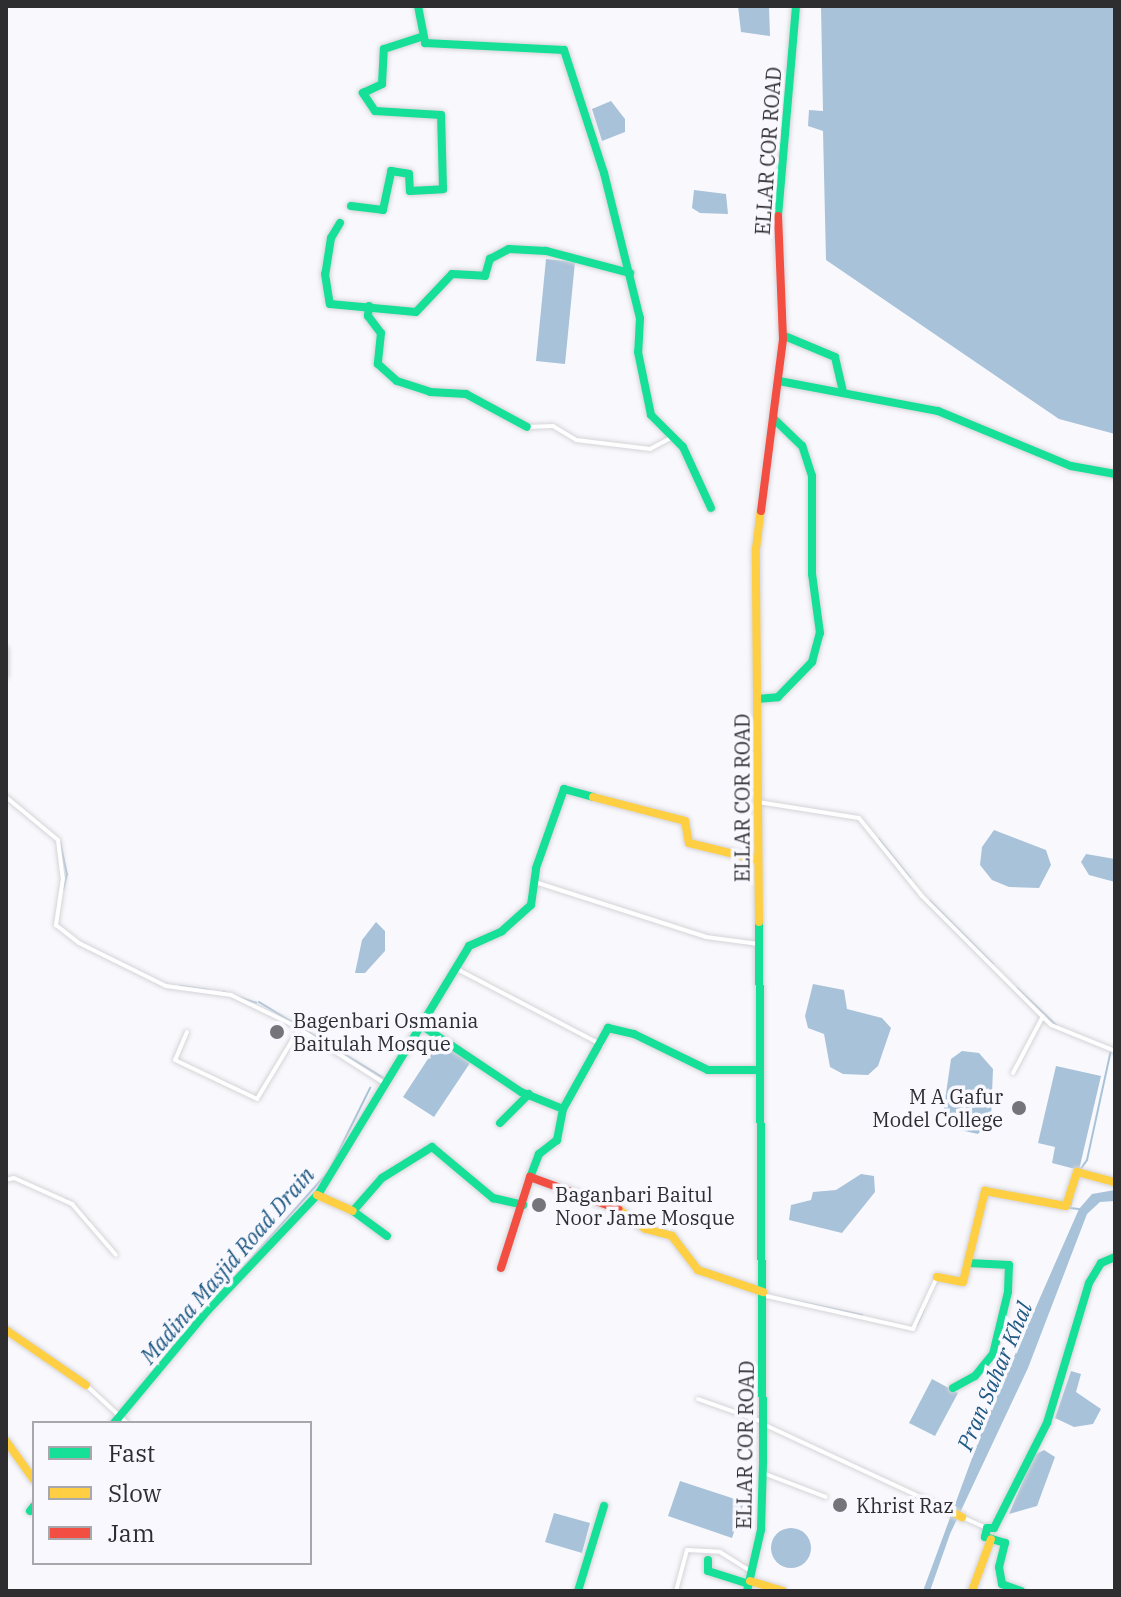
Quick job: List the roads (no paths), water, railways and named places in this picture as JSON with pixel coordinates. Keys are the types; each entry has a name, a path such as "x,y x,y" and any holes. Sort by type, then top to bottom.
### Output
{"street":[{"path":"417,6 421,40"},
{"name":"ELLAR COR ROAD","path":"750,1582 763,1473 756,549 783,339 777,201 796,6"},
{"path":"351,206 383,210 391,171 409,174 410,191 443,189 441,115 375,111 363,93 382,84 384,49 421,40 440,46 564,50 630,273 640,318 638,352 651,415 683,447 711,508"},
{"path":"340,223 331,238 325,274 330,304 416,312 452,274 485,276 490,259 509,249 546,251 630,273"},
{"path":"369,306 368,316 381,333 378,364 397,381 430,392 466,394 527,427 553,426 576,440 650,449 673,437"},
{"path":"787,337 835,357 843,393"},
{"path":"779,381 938,411 1071,466 1115,474"},
{"path":"757,699 778,697 812,662 820,633 812,574 812,476 802,446 774,419"},
{"path":"6,648 6,676"},
{"path":"6,1330 86,1385 116,1420 209,1309 317,1195 469,946 502,931 531,905 535,882 564,789 685,821 689,843 758,860"},
{"path":"6,797 58,840 63,878 56,925 100,958 153,981 231,995 299,1029 386,1084"},
{"path":"758,802 859,818 922,896 1043,1016 1061,1032 1115,1051"},
{"path":"535,882 706,937 759,944"},
{"path":"454,968 602,1045"},
{"path":"1013,1073 1043,1016"},
{"path":"421,1025 529,1094 563,1109"},
{"path":"501,1268 539,1154 557,1140 563,1109 602,1045 608,1028 617,1028 708,1070 760,1070"},
{"path":"187,1032 175,1060 257,1099 299,1029"},
{"path":"500,1123 529,1094"},
{"path":"353,1211 382,1178 432,1147 493,1198 523,1205"},
{"path":"530,1177 624,1211 646,1229 672,1236 698,1270 730,1285 913,1329 937,1277 963,1282 985,1191 1066,1206 1077,1172 1115,1182"},
{"path":"6,1180 14,1178 72,1204 116,1255"},
{"path":"317,1195 353,1211 387,1236"},
{"path":"698,1399 763,1423 962,1517 994,1528 1047,1423 1089,1283 1101,1263 1115,1257"},
{"path":"953,1388 975,1376 993,1354 1008,1292 1009,1265 968,1263"},
{"path":"6,1441 32,1477"},
{"path":"763,1473 826,1497"},
{"path":"578,1591 604,1506"},
{"path":"987,1528 985,1537 1005,1543 999,1567 1002,1584 1021,1591"},
{"path":"972,1591 991,1539"},
{"path":"676,1591 687,1550 720,1552 747,1563 750,1582"},
{"path":"708,1560 708,1571 783,1591"}],"water":[{"path":"738,6 769,6 770,36 741,32"},
{"path":"821,6 1115,6 1115,434 1059,419 826,260 823,131 808,126 809,110 823,111"},
{"path":"611,101 625,119 625,132 602,141 592,109"},
{"path":"694,190 726,194 728,214 700,213 692,208"},
{"path":"546,259 575,262 565,364 536,361"},
{"path":"994,830 1046,850 1051,865 1039,888 1009,887 992,880 980,865 982,847"},
{"path":"1086,854 1115,859 1115,882 1089,875 1081,862"},
{"path":"376,922 385,931 385,951 365,973 355,973 362,940"},
{"path":"813,984 844,990 847,1009 882,1018 891,1028 878,1066 868,1075 843,1074 830,1067 824,1034 808,1028 805,1016"},
{"path":"441,1039 472,1060 434,1117 403,1097"},
{"path":"962,1051 979,1053 993,1069 991,1119 978,1134 951,1128 943,1114 951,1059"},
{"path":"1056,1066 1101,1076 1079,1170 1052,1163 1055,1147 1038,1143"},
{"path":"861,1174 874,1176 875,1192 842,1233 789,1220 791,1205 811,1200 813,1192 836,1190"},
{"path":"1115,1190 1115,1201 1100,1202 1087,1214 1028,1368 950,1534 930,1591 923,1591 985,1423 1079,1209 1092,1194"},
{"path":"1071,1371 1081,1374 1076,1392 1101,1409 1093,1424 1074,1427 1055,1418"},
{"path":"932,1379 958,1393 935,1436 909,1423"},
{"path":"1044,1450 1055,1457 1037,1506 1009,1514 1034,1455"},
{"path":"680,1481 744,1502 732,1538 668,1516"},
{"path":"554,1513 590,1523 582,1553 545,1542"},
{"path":"791,1528 805,1534 811,1548 805,1562 791,1568 777,1562 771,1548 777,1534"}],"waterway":[{"path":"879,839 910,878"},
{"path":"60,842 67,874 63,890"},
{"path":"930,901 993,964"},
{"path":"180,986 209,990"},
{"path":"1017,988 1056,1025"},
{"path":"223,992 256,1003"},
{"path":"259,1002 385,1079"},
{"path":"1080,1170 1087,1160 1111,1050"},
{"name":"Madina Masjid Road Drain","path":"224,1289 329,1171 370,1088"},
{"path":"1073,1195 1070,1208 1079,1209"},
{"path":"66,1199 89,1221"},
{"path":"782,1298 862,1315"},
{"path":"917,1325 924,1309"}],"place":[{"name":"Bagenbari Osmania Baitulah Mosque","path":"277,1032"},
{"name":"M A Gafur Model College","path":"1019,1108"},
{"name":"Baganbari Baitul Noor Jame Mosque","path":"539,1205"},
{"name":"Khrist Raz","path":"840,1505"}],"water label":[{"name":"Pran Sahar Khal","path":"994,1376"}]}
